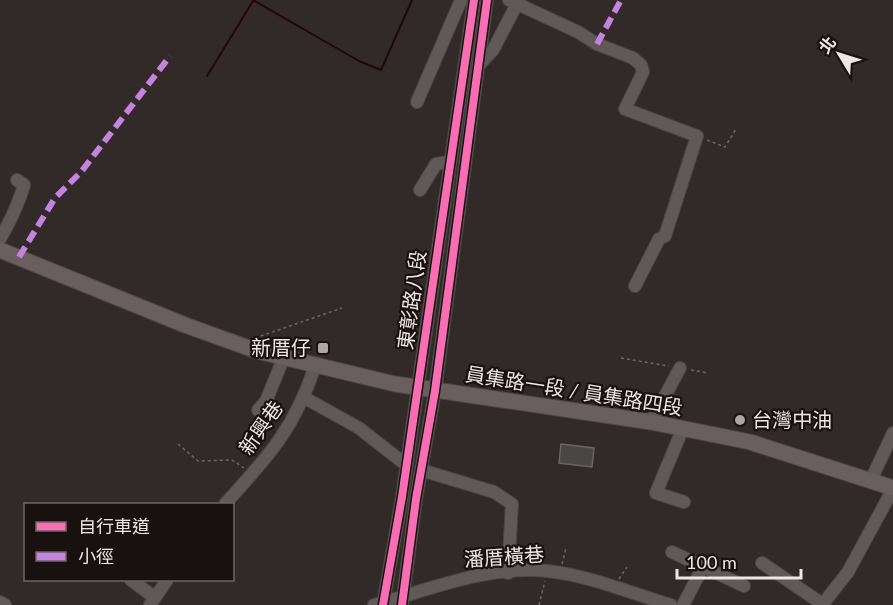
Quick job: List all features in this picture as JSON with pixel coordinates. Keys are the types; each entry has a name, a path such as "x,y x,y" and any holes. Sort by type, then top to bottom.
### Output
{"main road":[{"name":"員集路一段 / 員集路四段","path":"0,250 185,325 240,345 315,366 435,391 651,422 750,442 893,488"}],"street":[{"path":"417,102 461,0"},
{"name":"東彰路八段","path":"380,604 405,464 474,0"},
{"name":"東彰路八段","path":"404,602 421,471 435,391 487,0"},
{"path":"478,66 493,50 515,1 578,32 597,45 633,58 641,65 643,72 626,109 697,136 665,236 659,239 635,286"},
{"path":"420,190 436,164 449,162"},
{"path":"0,239 19,207 24,185 17,180"},
{"path":"258,410 266,401 284,357"},
{"name":"新興巷","path":"226,503 286,434 305,398 315,366"},
{"path":"651,422 680,368"},
{"path":"305,398 359,428 405,464"},
{"path":"683,428 656,493 684,502"},
{"path":"871,480 893,433"},
{"path":"421,471 494,492 512,504 508,573"},
{"path":"762,563 823,605 848,572 893,488"},
{"path":"672,552 704,564 744,586"},
{"path":"683,605 704,564"},
{"name":"潘厝橫巷","path":"380,604 404,602 456,579 508,573 553,572 602,582 613,588 671,605"},
{"path":"133,581 152,601 165,581"},
{"path":"0,602 5,605"}],"path":[{"path":"697,136 725,147 736,129"},
{"path":"240,345 282,327 342,308"},
{"path":"621,358 708,373"},
{"path":"178,444 198,460 232,460 252,475"},
{"path":"539,605 566,548"}],"building":[{"path":"561,444 594,448 592,467 559,463"}],"waterway":[{"path":"253,0 359,61 381,70 412,0"},
{"path":"207,76 253,1"}],"marked path":[{"path":"597,44 621,0"},
{"path":"19,257 55,198 81,172 170,56"}],"cycle path":[{"path":"383,605 402,497 474,0"},
{"path":"402,605 416,499 435,391 487,0"}],"place":[{"name":"新厝仔","path":"323,348"},
{"name":"台灣中油","path":"740,420"}]}
